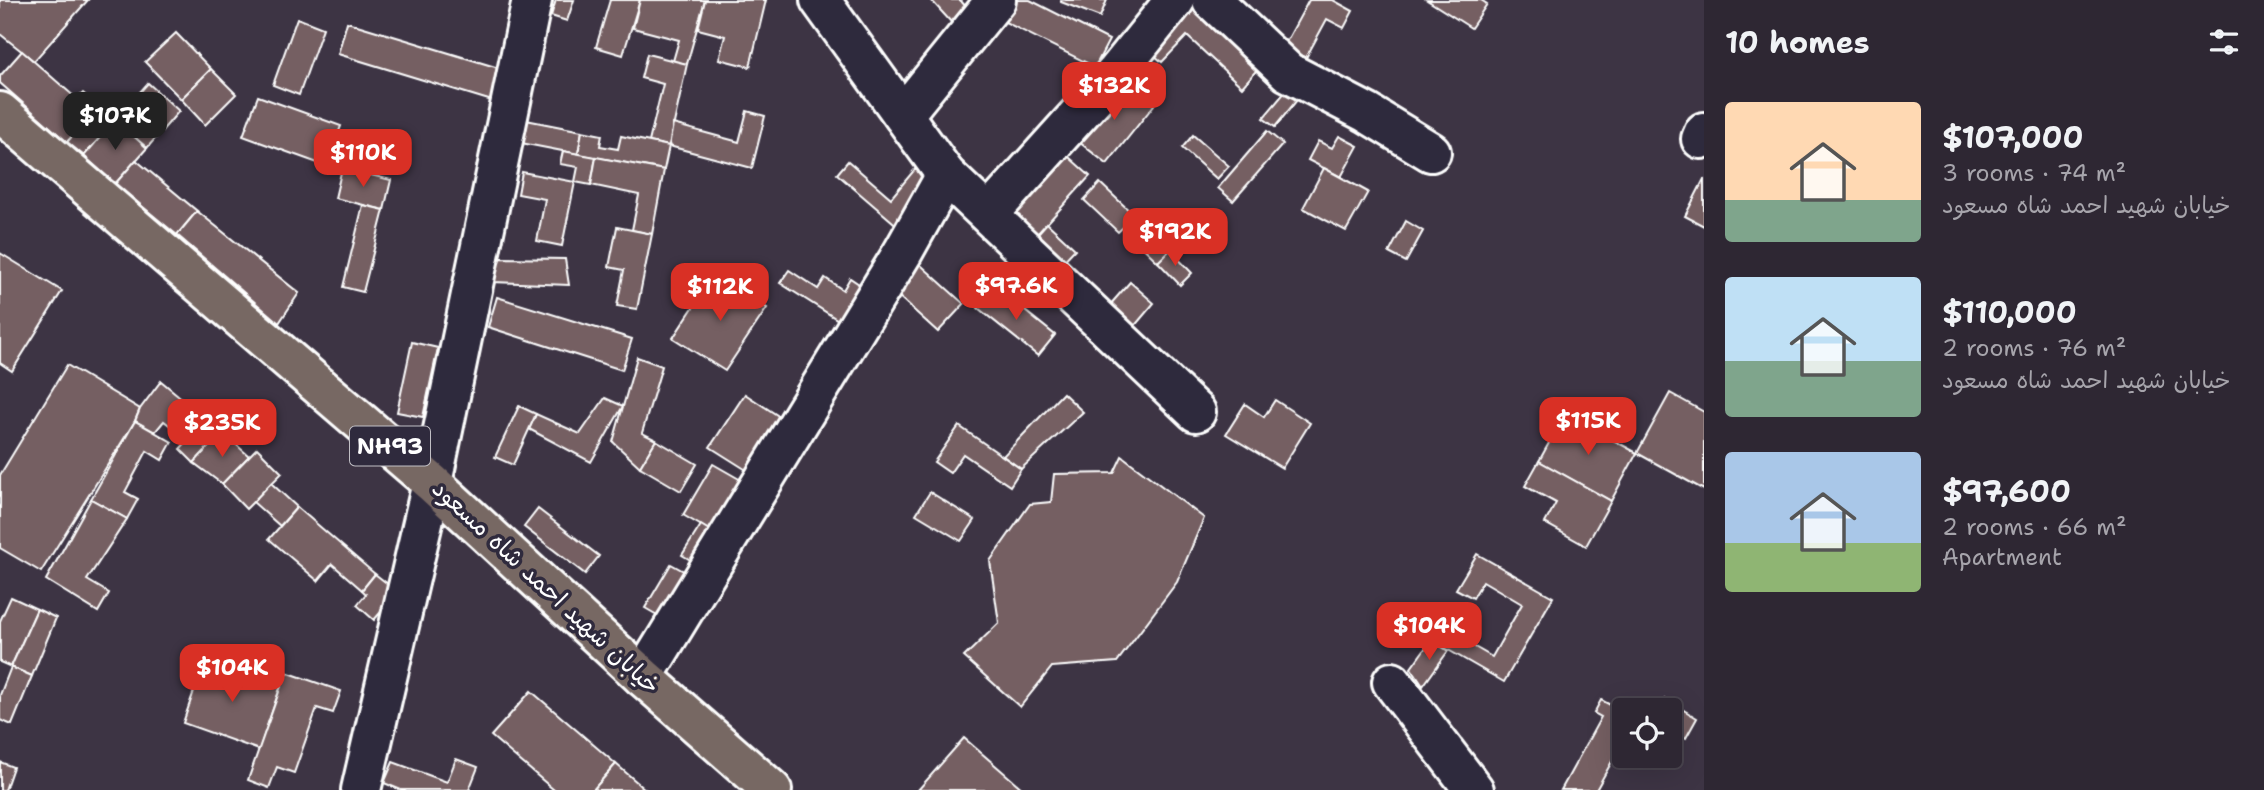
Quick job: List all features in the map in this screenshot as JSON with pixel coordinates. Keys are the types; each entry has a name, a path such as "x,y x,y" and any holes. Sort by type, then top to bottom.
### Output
{"main road":[{"name":"خیابان شهید احمد شاه مسعود","path":"0,112 432,482 762,786"}],"street":[{"path":"361,790 432,482 532,0"},
{"path":"820,0 946,175 1196,412"},
{"path":"903,115 996,0"},
{"path":"989,214 1117,72 1175,0"},
{"path":"1212,0 1288,72 1367,113 1431,152"},
{"path":"643,677 903,252 946,175"},
{"path":"1392,682 1467,787"}],"building":[{"path":"0,0 88,0 34,61 0,34"},
{"path":"556,0 574,0 567,21 551,16"},
{"path":"610,0 640,0 623,55 596,47"},
{"path":"640,0 705,0 687,64 673,61 679,40 633,28"},
{"path":"705,0 766,0 750,67 719,59 725,36 698,29"},
{"path":"931,0 960,0 968,9 952,23"},
{"path":"1006,0 1030,0 1109,40 1095,67 997,18"},
{"path":"1061,0 1107,0 1100,17"},
{"path":"1192,0 1262,64 1242,87 1187,36 1162,62 1145,47"},
{"path":"1309,0 1333,0 1353,11 1344,28 1327,19 1301,67 1279,55"},
{"path":"1427,0 1481,0 1487,4 1471,28"},
{"path":"297,18 323,28 299,95 273,85"},
{"path":"347,22 502,69 492,101 338,54"},
{"path":"176,33 211,69 181,99 145,62"},
{"path":"22,51 77,99 83,93 99,107 67,142 0,83 0,76"},
{"path":"647,54 687,64 669,146 649,142 663,84 641,78"},
{"path":"211,69 236,94 205,125 181,99"},
{"path":"1121,79 1154,105 1107,164 1074,138"},
{"path":"148,83 179,111 147,148 115,120"},
{"path":"1291,85 1302,94 1275,127 1263,118"},
{"path":"258,96 341,126 326,166 243,136"},
{"path":"99,107 115,120 84,156 67,142"},
{"path":"747,111 765,116 752,168 669,146 673,124 739,142"},
{"path":"115,120 147,148 115,184 84,156"},
{"path":"526,120 582,131 578,154 521,143"},
{"path":"582,131 602,135 600,146 618,149 621,136 669,146 664,170 578,154"},
{"path":"1267,131 1283,144 1233,201 1218,188"},
{"path":"1193,135 1229,166 1217,179 1182,148"},
{"path":"1339,136 1358,146 1341,177 1308,160 1318,141 1332,148"},
{"path":"1060,149 1090,176 1031,241 1003,212"},
{"path":"563,151 596,157 591,185 575,182 578,167 560,164"},
{"path":"596,157 664,170 652,234 632,230 639,195 591,185"},
{"path":"136,160 197,211 177,235 115,184"},
{"path":"848,161 891,198 921,162 933,186 900,228 837,174"},
{"path":"342,168 391,180 384,210 335,198"},
{"path":"1324,168 1368,192 1346,231 1303,208"},
{"path":"522,172 575,182 562,246 537,241 545,199 518,194"},
{"path":"1704,179 1704,226 1685,216"},
{"path":"1100,183 1135,216 1118,232 1084,200"},
{"path":"363,205 384,210 363,292 343,287"},
{"path":"197,211 299,293 279,323 177,235"},
{"path":"1135,216 1170,250 1158,262 1123,228"},
{"path":"1406,221 1423,231 1406,262 1389,253"},
{"path":"1047,223 1075,249 1058,267 1031,241"},
{"path":"617,227 652,234 637,309 617,306 624,270 609,267"},
{"path":"1170,250 1192,273 1180,285 1158,262"},
{"path":"0,253 62,291 12,371 0,363"},
{"path":"912,257 964,304 938,332 886,285"},
{"path":"500,258 565,259 569,285 493,282"},
{"path":"789,270 818,289 825,278 843,290 850,278 862,286 840,321 780,283"},
{"path":"715,274 767,308 725,371 673,338"},
{"path":"1130,282 1154,303 1127,335 1102,314"},
{"path":"995,287 1055,335 1038,356 978,308"},
{"path":"497,297 632,339 622,370 488,327"},
{"path":"412,342 438,348 423,417 397,412"},
{"path":"637,357 662,366 642,433 656,440 640,467 613,442"},
{"path":"67,365 140,409 41,572 0,548 0,475"},
{"path":"161,381 207,419 195,432 183,424 177,431 164,421 155,432 135,421 140,409"},
{"path":"1063,393 1083,412 1021,469 1003,456"},
{"path":"1670,393 1704,412 1704,490 1637,453"},
{"path":"745,394 783,419 748,471 710,447"},
{"path":"605,398 623,406 591,462 529,429 536,414 580,434"},
{"path":"1275,400 1310,423 1282,468 1226,434 1245,404 1264,417"},
{"path":"519,406 536,414 513,465 495,457"},
{"path":"1565,414 1637,453 1611,501 1539,461"},
{"path":"207,419 222,432 194,463 180,449"},
{"path":"135,421 172,442 162,460 147,451 125,492 138,499 127,519 91,499"},
{"path":"959,426 1021,469 1010,486 963,454 950,473 934,462"},
{"path":"222,432 249,456 222,484 194,463"},
{"path":"656,440 697,464 681,491 640,467"},
{"path":"257,448 282,473 246,509 222,484"},
{"path":"1122,456 1204,518 1177,582 1117,662 1052,667 1020,707 964,657 999,623 990,561 1030,504 1051,502 1054,474 1114,473"},
{"path":"1539,461 1611,501 1586,546 1545,523 1556,503 1525,486"},
{"path":"713,464 748,484 717,535 683,515"},
{"path":"271,483 297,507 280,526 253,502"},
{"path":"930,492 975,520 961,541 916,514"},
{"path":"91,499 127,519 87,580 109,593 98,612 46,580"},
{"path":"297,507 375,574 362,590 332,564 318,581 269,539"},
{"path":"538,509 599,556 585,574 524,527"},
{"path":"701,525 717,535 699,565 682,555"},
{"path":"1477,554 1553,597 1504,682 1431,640 1440,627 1492,657 1522,604 1483,581 1473,598 1456,589"},
{"path":"671,564 696,578 671,623 645,608"},
{"path":"375,574 398,592 374,620 357,605 366,594 362,590"},
{"path":"11,597 37,609 11,667 0,662 0,621"},
{"path":"37,609 56,618 32,676 11,667"},
{"path":"1431,640 1448,651 1423,686 1411,668"},
{"path":"205,659 281,685 259,750 183,723"},
{"path":"11,667 32,676 12,725 0,720 0,695"},
{"path":"286,672 341,691 333,713 317,708 294,773 277,767 269,788 248,780"},
{"path":"531,691 616,764 593,790 554,790 491,736"},
{"path":"1601,700 1612,706 1612,761 1596,790 1561,790 1601,717 1594,713"},
{"path":"1682,709 1697,718 1686,738 1682,736"},
{"path":"964,738 1024,790 918,790"},
{"path":"456,759 478,767 469,790 401,790 384,783 393,762 447,782"},
{"path":"0,762 13,767 5,790 0,790"},
{"path":"616,764 646,790 593,790"}]}
